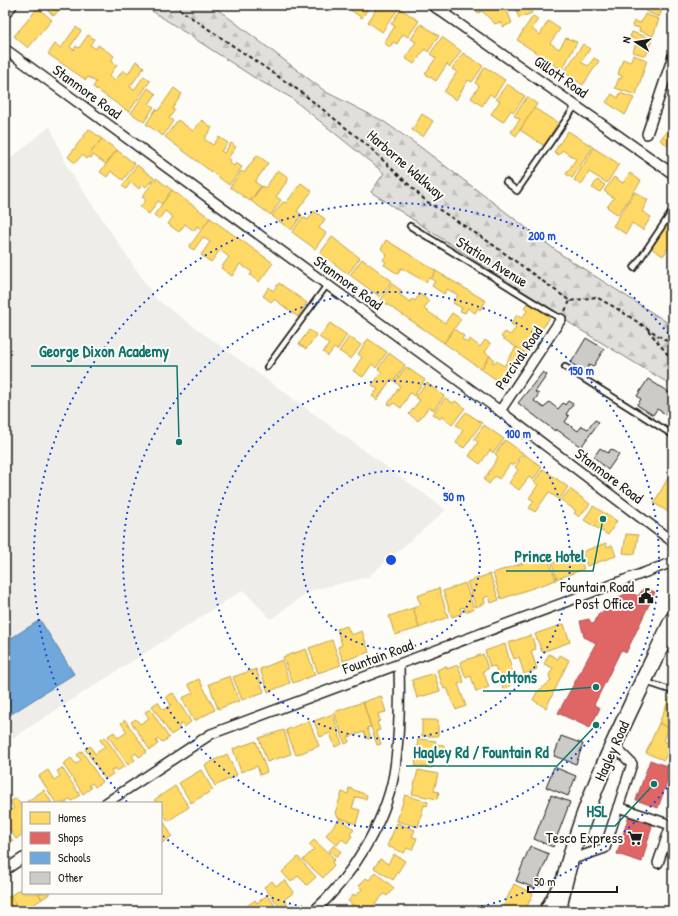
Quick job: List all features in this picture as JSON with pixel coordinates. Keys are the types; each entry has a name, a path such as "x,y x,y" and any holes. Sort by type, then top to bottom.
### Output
{"highway":[{"name":"Hagley Road","path":"558,911 564,880 570,860 614,746 673,620"}],"main road":[{"path":"5,11 10,5"},
{"path":"546,911 564,880"}],"street":[{"name":"Gillott Road","path":"432,5 673,174"},
{"name":"Stanmore Road","path":"5,49 500,411 673,542"},
{"path":"647,134 673,56"},
{"name":"Percival Road","path":"500,411 562,320"},
{"name":"Fountain Road","path":"108,802 211,734 673,562"},
{"path":"314,911 342,884 381,815 393,775 397,748 400,709 399,665"},
{"path":"570,860 605,848 632,764 614,746"},
{"path":"618,807 672,822 658,863"},
{"path":"5,870 22,859"}],"lane":[{"path":"506,182 517,191 576,105"},
{"path":"634,268 673,210"},
{"name":"Station Avenue","path":"410,226 562,320"},
{"path":"267,367 327,285"},
{"path":"565,366 673,435"},
{"path":"644,681 673,691"}],"path":[{"name":"Harborne Walkway","path":"173,5 301,92 366,144 426,201 489,242 570,301 596,297 673,345"},
{"path":"646,327 673,361"}],"shaded area":[{"path":"50,126 67,167 156,299 446,510 368,577 309,591 271,619 243,590 5,743 5,163"}],"green space":[{"path":"143,5 212,5 326,92 383,121 419,146 562,255 673,326 673,386 579,329 371,192 384,173 290,97 258,80"}],"building: Homes":[{"path":"42,5 62,5 54,16"},
{"path":"352,5 370,5 362,18 349,9"},
{"path":"373,5 400,6 382,32 368,22 376,10 372,7"},
{"path":"473,5 508,5 506,8 512,23 503,27 500,22 495,24 482,11 478,13"},
{"path":"514,5 528,5 532,13 519,18"},
{"path":"647,5 664,5 659,17 645,11"},
{"path":"38,8 52,20 28,48 14,36"},
{"path":"401,9 419,21 408,37 403,34 397,44 393,42 390,47 384,43 395,26 391,24"},
{"path":"645,14 659,19 653,36 639,31 640,28 632,26 634,21 641,23"},
{"path":"533,16 538,19 532,29 540,35 548,21 560,29 550,43 559,49 566,38 577,42 562,70 517,40"},
{"path":"421,24 439,36 428,52 425,49 414,64 405,58 416,42 411,39"},
{"path":"76,27 81,31 70,47 74,50 76,46 79,48 88,35 94,39 90,45 96,49 98,45 114,56 111,61 117,65 109,76 115,81 123,70 128,74 136,61 144,67 130,87 134,90 144,76 150,81 129,112 93,87 96,82 88,77 86,80 48,54 55,44 61,48"},
{"path":"632,32 652,39 646,56 633,52 637,40 630,37"},
{"path":"442,37 461,51 450,67 447,64 436,81 425,74 436,58 430,54"},
{"path":"583,44 590,49 581,62 588,66 594,58 599,61 583,85 564,72"},
{"path":"463,53 483,66 472,82 468,80 456,100 444,92 457,72 452,69"},
{"path":"633,55 647,60 636,95 615,88 619,78 621,79 622,76 618,74 623,59 630,62"},
{"path":"485,67 505,80 494,97 490,94 482,106 471,98 479,86 475,83"},
{"path":"507,84 525,96 514,112 511,110 503,122 491,114 500,101 496,99"},
{"path":"148,88 156,94 149,104 154,107 144,122 131,113"},
{"path":"174,88 182,94 172,109 175,110 169,118 173,121 163,136 146,124 156,109 158,111"},
{"path":"620,93 634,98 625,115 606,102 612,94 618,98"},
{"path":"527,97 537,104 516,136 511,132 520,119 514,116"},
{"path":"534,108 558,123 551,134 554,136 546,147 520,130"},
{"path":"422,114 433,121 423,137 412,130"},
{"path":"178,120 193,131 202,120 212,128 204,139 213,145 219,137 228,143 221,151 224,153 231,143 236,147 228,158 231,160 229,163 234,166 236,163 242,167 229,185 165,137"},
{"path":"671,125 673,126 673,149 660,140"},
{"path":"89,129 102,139 87,159 82,155 75,163 68,157"},
{"path":"568,131 593,147 572,178 566,174 576,159 562,150 559,155 554,152"},
{"path":"102,139 117,150 106,164 93,155 91,158 88,156"},
{"path":"594,148 619,164 607,183 589,172 581,185 574,180"},
{"path":"117,150 135,164 123,180 111,171 107,177 100,172"},
{"path":"257,155 268,163 255,182 261,186 250,201 230,187 241,171 244,173"},
{"path":"137,165 154,178 146,187 142,184 139,189 131,182 126,189 122,186"},
{"path":"278,170 289,178 276,197 281,200 271,215 251,201 262,186 265,188"},
{"path":"630,173 641,181 618,215 607,207 614,198 604,191 614,177 623,183"},
{"path":"156,178 172,190 162,204 158,201 149,214 140,207 146,200 142,197"},
{"path":"597,180 605,185 600,192 592,188"},
{"path":"301,183 312,191 297,211 302,215 291,230 272,216 283,202 286,203"},
{"path":"172,190 210,218 202,230 197,226 194,231 185,224 179,232 168,224 173,217 165,211 159,219 154,215"},
{"path":"635,192 648,200 642,211 651,217 643,230 632,223 626,234 613,226"},
{"path":"314,211 325,219 319,228 326,233 315,249 292,232 303,217 308,220"},
{"path":"673,215 673,241 663,256 651,248"},
{"path":"210,218 273,263 259,282 250,275 252,272 240,264 232,276 221,268 229,257 220,250 211,262 201,255 210,242 203,237 194,250 189,247"},
{"path":"332,237 360,258 348,274 320,253"},
{"path":"386,240 436,271 431,279 429,278 426,282 401,268 398,274 384,265 386,262 383,260 387,254 381,249"},
{"path":"362,259 392,281 380,297 350,275"},
{"path":"436,271 486,301 480,310 478,308 475,313 468,308 465,313 460,311 462,308 453,303 458,295 447,289 444,294 432,286 435,281 431,279"},
{"path":"279,283 307,303 298,317 274,299 271,302 263,296 269,287 273,291"},
{"path":"392,284 402,291 399,294 410,302 412,299 415,301 420,294 429,301 424,309 445,323 452,313 461,319 444,343 381,300"},
{"path":"528,302 550,317 526,354 501,337 505,332 510,335 516,328 511,324 517,315 522,318 527,311 524,308"},
{"path":"330,323 347,335 337,350 334,348 328,356 323,352 329,344 319,337"},
{"path":"454,329 464,336 462,339 468,343 470,339 480,347 485,340 491,344 485,352 490,356 481,369 444,343"},
{"path":"309,330 317,335 306,349 299,344"},
{"path":"349,337 361,345 351,359 339,351"},
{"path":"368,339 387,352 376,368 372,364 363,377 353,371 362,357 358,354"},
{"path":"516,347 526,354 504,385 481,369 490,356 494,359 492,362 494,363 496,361 504,366"},
{"path":"389,353 405,365 394,381 391,379 377,400 372,396 378,389 372,385 382,372 378,369"},
{"path":"406,367 425,380 414,396 410,393 401,408 394,403 391,406 388,404 400,386 395,382"},
{"path":"427,383 444,396 434,410 429,407 418,421 409,414 420,400 415,397"},
{"path":"445,398 453,403 455,401 465,408 452,425 442,416 440,419 433,414"},
{"path":"466,412 482,423 464,448 456,443 463,430 456,425"},
{"path":"484,425 504,439 493,453 490,450 480,464 469,456 478,442 474,439"},
{"path":"505,440 523,453 513,466 510,464 499,479 495,476 489,484 484,480 498,457 495,454"},
{"path":"524,454 542,467 533,480 529,477 519,490 509,483 518,470 515,467"},
{"path":"543,469 568,487 559,500 549,492 535,512 529,508 534,501 529,498 538,485 534,482"},
{"path":"673,469 673,515 654,503"},
{"path":"570,489 590,504 579,517 574,513 576,511 561,500"},
{"path":"593,506 617,521 608,535 584,520"},
{"path":"626,534 638,535 635,554 623,553"},
{"path":"606,543 607,547 612,545 616,556 587,566 582,552"},
{"path":"578,553 584,569 557,579 552,563"},
{"path":"541,557 543,563 549,561 556,580 501,599 493,573"},
{"path":"490,574 499,600 491,603 489,596 484,598 485,603 476,607 467,582"},
{"path":"465,583 474,609 465,612 464,607 460,608 462,613 452,617 443,591"},
{"path":"439,588 448,617 419,628 413,608 421,605 417,596"},
{"path":"413,608 419,628 395,635 389,616"},
{"path":"564,624 570,642 542,652 535,634"},
{"path":"347,626 351,635 362,631 369,652 343,661 338,647 342,645 337,629"},
{"path":"531,635 536,649 531,651 537,669 524,674 519,657 514,659 508,643"},
{"path":"332,640 341,665 318,673 309,648"},
{"path":"505,644 514,677 507,679 510,686 503,689 495,666 490,667 485,651"},
{"path":"306,649 315,675 293,683 283,657"},
{"path":"483,654 488,669 483,671 489,687 476,692 471,676 466,678 460,662"},
{"path":"549,654 558,659 560,655 569,660 546,708 533,700 537,692 551,681 549,675 553,668 544,664"},
{"path":"282,660 290,683 268,692 260,669"},
{"path":"458,665 464,682 458,684 466,706 456,710 447,688 444,689 437,670 446,666 447,669"},
{"path":"256,669 264,692 242,700 233,677"},
{"path":"434,673 440,691 417,698 412,680"},
{"path":"230,676 239,701 218,709 209,684"},
{"path":"199,679 215,710 194,721 182,698 193,693 188,684"},
{"path":"173,693 191,722 184,727 182,724 178,726 180,729 171,735 152,706 158,702 163,710 171,705 166,697"},
{"path":"381,696 386,712 378,714 380,721 377,722 380,730 376,731 381,744 377,745 363,702"},
{"path":"670,697 673,699 673,724 671,723 669,728 659,723"},
{"path":"363,702 371,727 367,728 371,738 367,739 364,732 348,737 349,742 345,744 334,712"},
{"path":"150,709 169,738 162,742 159,739 156,741 158,744 150,750 131,722 136,719 140,724 149,718 145,712"},
{"path":"333,714 342,744 335,747 330,733 320,737 314,721"},
{"path":"125,720 147,752 139,757 136,753 132,756 135,760 128,765 108,736 114,732 118,738 127,732 121,723"},
{"path":"422,720 438,720 438,736 422,736"},
{"path":"309,721 319,746 296,755 286,730"},
{"path":"659,723 669,728 664,741 671,744 664,760 646,753"},
{"path":"284,730 291,754 267,762 259,738"},
{"path":"105,737 125,766 117,771 115,768 111,771 113,774 105,779 85,749 90,746 95,754 105,747 100,740"},
{"path":"418,739 436,741 435,744 444,745 444,754 434,753 432,768 415,766"},
{"path":"256,741 267,772 260,775 257,766 241,772 233,749"},
{"path":"82,751 102,782 95,787 92,783 89,785 91,788 83,794 63,764 71,758 76,764 81,760 77,755"},
{"path":"227,754 237,775 215,786 205,765"},
{"path":"62,768 80,795 72,801 70,799 66,802 55,802 39,776 48,770 54,780 60,776 57,771"},
{"path":"201,770 213,790 191,803 179,783"},
{"path":"418,770 438,774 434,791 439,792 437,799 412,794"},
{"path":"175,786 189,807 168,821 162,812 162,802 155,802 154,800"},
{"path":"349,788 367,795 366,799 356,797 352,808 360,810 356,824 338,817 335,813 342,792 348,794"},
{"path":"44,790 51,802 26,802"},
{"path":"405,795 428,802 427,806 424,805 418,827 397,821"},
{"path":"16,798 22,807 22,835 16,839 5,823 5,812 6,813 14,808 10,802"},
{"path":"340,818 354,830 350,834 352,836 347,843 342,839 337,845 326,835"},
{"path":"162,819 172,836 162,843"},
{"path":"397,823 415,830 412,837 417,838 412,850 407,848 404,853 387,846"},
{"path":"5,830 13,841 5,847"},
{"path":"314,840 335,859 332,862 334,865 323,878 303,860 314,849 309,845"},
{"path":"334,845 341,851 337,857 329,851"},
{"path":"394,854 405,861 393,880 374,868 380,859 388,864"},
{"path":"298,857 316,877 307,885 298,876 291,882 282,872"},
{"path":"375,872 394,888 387,896 384,894 369,911 360,911 348,901 354,894 356,896 362,889 359,886 366,878 369,880"},
{"path":"285,880 294,892 284,900 288,905 282,910 264,887 272,881 276,886"},
{"path":"514,884 533,894 525,911 501,911"},
{"path":"22,888 22,894 39,894 42,899 24,911 20,911 10,896"},
{"path":"39,894 50,894 42,899"},
{"path":"267,895 279,911 251,911 247,906 255,900 257,903"},
{"path":"10,896 19,909 16,911 5,911 5,899"},
{"path":"352,904 360,911 346,911"}],"building: Shops":[{"path":"644,588 655,592 626,653 621,650 594,705 600,708 590,728 558,713 596,643 584,637 580,621 589,619 591,623 594,624 599,613 609,610 612,611 618,600 615,599 629,592 638,596"},
{"path":"650,760 672,768 658,808 636,800"},
{"name":"Tesco Express","path":"629,815 653,822 642,862 617,854"}],"building: Schools":[{"path":"40,620 74,674 5,718 5,642"}],"building: Other":[{"path":"586,338 604,349 593,367 589,365 585,372 571,363"},
{"path":"543,372 547,375 535,392 539,394 534,401 544,408 549,402 558,409 563,403 565,405 568,401 573,404 566,414 569,416 565,422 578,431 582,426 588,429 595,420 599,422 581,447 556,429 555,431 518,403"},
{"path":"648,379 673,395 673,407 667,415 657,409 653,415 637,405 641,399 637,396"},
{"path":"600,448 608,453 611,449 619,454 608,470 594,457"},
{"path":"561,736 583,744 576,764 554,756"},
{"path":"554,767 576,776 568,796 546,787"},
{"path":"551,795 570,802 553,847 534,839"},
{"path":"530,846 549,854 535,888 516,881"}],"place":[{"name":"George Dixon Academy","path":"179,442"},
{"name":"Prince Hotel","path":"603,519"},
{"name":"Fountain Road Post Office","path":"646,596"},
{"name":"Cottons","path":"596,687"},
{"name":"Hagley Rd / Fountain Rd","path":"596,725"},
{"name":"HSL","path":"654,784"},
{"name":"Tesco Express","path":"635,838"}]}
